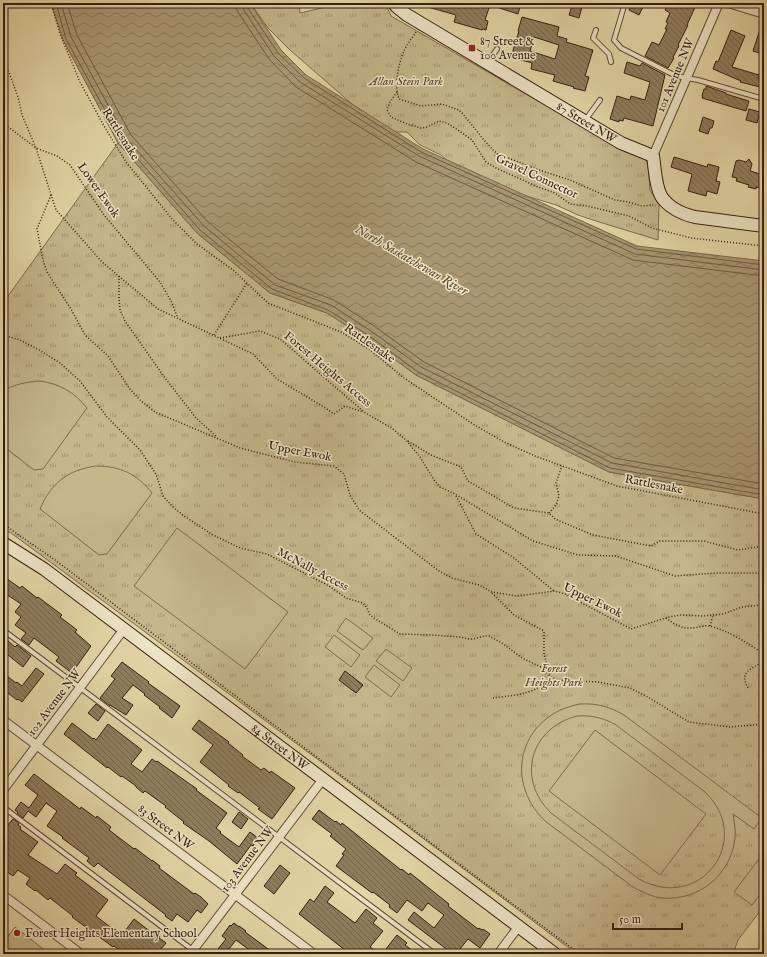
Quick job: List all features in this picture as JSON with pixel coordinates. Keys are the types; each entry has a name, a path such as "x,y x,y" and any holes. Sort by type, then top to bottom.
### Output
{"main road":[{"name":"87 Street NW","path":"394,3 407,15 421,24 621,143 653,156"},
{"path":"653,156 661,196 683,215 764,226"},
{"name":"84 Street NW","path":"3,543 44,569 555,954"}],"street":[{"name":"101 Avenue NW","path":"653,156 719,3"},
{"path":"728,3 764,14"},
{"name":"102 Avenue NW","path":"3,790 124,629"},
{"name":"83 Street NW","path":"3,720 314,954"},
{"name":"103 Avenue NW","path":"193,953 323,779"},
{"path":"3,895 81,954"},
{"path":"498,954 518,926"}],"lane":[{"path":"625,3 614,40 621,48 676,76 698,80 764,99"},
{"path":"596,30 593,38 609,54 611,62"},
{"path":"488,64 496,49"},
{"path":"584,121 600,100"},
{"path":"3,630 435,954"},
{"path":"3,807 193,953"}],"path":[{"name":"Rattlesnake","path":"51,3 60,34 80,82 126,162 177,224 197,244 233,270 268,302 341,332 369,349 404,378 479,428 504,442 535,456 617,486 764,514"},
{"path":"421,24 404,50 398,69 397,92 399,99 421,106 442,104 459,110 498,154 570,180 615,200 642,206 668,203"},
{"path":"3,32 5,38 7,67 18,97 22,115 36,148 56,210 102,262 158,309 253,354 277,379 334,414 345,406 364,412"},
{"name":"Gravel Connector","path":"397,92 390,102 387,110 391,117 421,128 439,121 446,123 472,140 486,162 538,187 555,193 570,204 588,206 629,216 652,228 691,238 764,246"},
{"path":"3,123 36,148"},
{"name":"Lower Ewok","path":"36,148 58,156 70,165 104,215 160,282 171,301 177,317"},
{"name":"Upper Ewok","path":"51,195 37,229 43,260 48,272 85,335 108,356 130,389 140,400 155,412 240,448 295,462 334,466 344,474 350,495 359,510 439,571 452,578 479,585 492,592 517,596 555,591 565,594 631,629 681,615 702,616 723,614 742,607 764,606"},
{"path":"3,240 7,263 6,285 3,293"},
{"path":"119,276 120,310 125,321 165,378 196,418 218,439"},
{"path":"214,335 247,283"},
{"name":"Forest Heights Access","path":"220,338 260,330 280,339 364,412 393,429 406,440 420,457 440,487 455,494 533,541 578,555 616,556 675,576 716,573 764,573"},
{"name":"McNally Access","path":"3,335 20,340 40,351 60,363 80,380 107,417 140,450 156,474 163,496 184,516 213,535 240,548 267,554 329,586 346,598 362,603 367,608 370,615 400,634 460,637 469,639 489,636 502,643 522,658 541,667 551,677 558,680 598,682 630,688 689,722 730,727 764,724"},
{"path":"406,440 431,455 460,467 468,481 514,508 549,513 555,519 593,535 651,546 660,540 704,540 738,550 764,546"},
{"path":"549,513 556,505 559,496 556,483 562,466"},
{"path":"455,494 476,534 514,558 555,591"},
{"path":"3,524 55,560 580,954"},
{"path":"492,592 514,615 544,630 544,654 551,677 534,690 493,698"},
{"path":"710,626 713,615"},
{"path":"666,618 675,625 683,627 690,628 710,626 732,635 759,650 764,655"},
{"path":"748,688 744,681 745,674 764,660"}],"green space":[{"name":"Allan Stein Park","path":"251,3 299,3 300,13 343,3 385,3 391,16 626,152 643,157 648,166 650,190 659,205 658,240 596,221 556,205 507,190 450,163 441,155 420,145 407,132 393,131 352,104 290,50 268,28"},
{"name":"Forest Heights Park","path":"118,143 197,233 270,293 327,313 366,338 416,375 609,472 764,499 764,906 738,940 733,954 577,954 320,761 11,533 3,529 3,303"},
{"path":"40,381 54,384 72,393 87,408 43,469 34,470 3,446 3,391 21,384"},
{"path":"96,466 105,466 127,472 146,486 152,493 107,554 99,555 40,509 49,492 62,479 77,471"},
{"path":"177,528 288,612 245,669 134,586"},
{"path":"346,618 373,638 363,650 337,631"},
{"path":"334,635 360,655 351,667 325,647"},
{"path":"386,649 412,668 403,681 376,661"},
{"path":"374,665 400,685 391,697 365,677"},
{"path":"580,704 592,704 603,706 619,712 762,818 754,829 733,814 735,838 732,851 720,874 711,883 700,890 676,898 662,898 651,895 633,887 545,821 532,804 524,787 522,768 524,751 532,735 544,721 560,710","holes":["577,716 588,716 607,720 616,725 705,792 719,811 724,831 722,850 714,866 700,879 682,886 661,887 639,879 551,813 540,800 534,785 531,771 533,756 539,743 548,731 561,722"]},
{"path":"595,730 706,814 660,875 549,791"},
{"path":"759,859 764,864 764,889 752,905 734,892"},
{"path":"15,927 50,954 3,954 3,943"}],"water":[{"name":"North Saskatchewan River","path":"51,3 250,3 281,50 306,75 423,149 637,246 764,261 764,499 609,472 416,375 366,338 327,313 270,293 197,233 118,143 63,40"}],"building":[{"path":"422,3 521,3 518,14 490,5 485,20 488,21 486,30 482,30 454,22 456,15 421,5"},
{"path":"573,3 583,3 579,18 569,15"},
{"path":"633,3 645,3 639,15 629,10"},
{"path":"668,3 697,3 678,45 679,46 673,57 674,58 668,68 645,56 652,42 659,45 667,29 665,29 668,23 666,22 670,13 665,10"},
{"path":"522,17 559,27 557,36 567,39 566,42 593,50 585,76 589,77 585,91 553,81 555,75 531,69 532,63 511,57","holes":["534,37 559,45 555,59 530,51"]},
{"path":"762,23 764,23 763,54 753,51"},
{"path":"731,30 745,36 732,67 759,75 758,78 762,79 760,87 740,82 741,81 713,69 716,61 718,62"},
{"path":"627,62 640,66 642,63 665,75 653,126 624,118 623,121 619,120 619,122 610,119 617,96 630,100 631,96 645,100 650,82 624,73"},
{"path":"706,86 749,101 746,111 702,98"},
{"path":"749,109 760,112 757,123 746,120"},
{"path":"703,117 714,121 708,134 699,131"},
{"path":"674,157 707,167 708,164 719,167 716,181 720,182 717,194 707,191 706,196 688,191 692,174 671,167"},
{"path":"749,159 752,164 750,171 764,175 764,189 748,187 749,185 736,181 737,178 732,177 736,161 739,160 746,162"},
{"path":"3,576 20,588 22,586 62,615 60,617 77,630 75,632 91,646 72,673 56,661 59,657 34,638 29,645 21,639 26,633 15,625 21,617 15,612 21,604 3,592"},
{"path":"8,641 15,647 17,645 31,656 23,667 3,651 3,648"},
{"path":"122,662 180,706 172,718 133,685 122,698 133,705 126,715 110,706 100,698 115,679 111,676"},
{"path":"36,668 44,674 22,702 3,689 3,673 22,686"},
{"path":"345,671 363,685 356,693 339,680"},
{"path":"96,704 105,711 98,721 88,713"},
{"path":"199,720 229,742 228,743 243,755 242,756 261,770 264,768 270,773 271,771 295,788 272,819 239,792 238,793 228,786 229,785 200,762 213,745 192,729"},
{"path":"72,723 96,740 108,724 142,750 131,764 142,772 152,759 156,762 157,761 197,789 196,790 227,813 216,828 221,832 220,833 239,847 250,832 258,838 253,846 251,845 237,864 209,841 183,823 184,822 165,807 166,806 145,791 143,793 122,776 121,777 108,767 107,768 64,734"},
{"path":"34,774 80,809 81,807 96,818 97,816 111,827 109,830 160,866 159,868 194,894 195,893 201,897 208,904 201,913 197,910 188,922 177,914 172,921 98,863 94,867 87,861 89,858 47,826 57,811 46,803 36,817 28,811 23,818 15,810 21,802 29,808 38,795 25,785"},
{"path":"319,810 335,822 336,821 341,825 342,823 401,870 402,869 409,875 410,873 449,904 448,906 478,929 483,929 490,934 480,948 468,939 456,954 453,954 408,920 414,912 434,928 444,915 428,903 422,911 407,900 397,913 389,907 390,905 336,866 344,855 342,854 346,849 330,836 332,834 312,819"},
{"path":"239,812 248,819 241,829 232,822"},
{"path":"13,819 19,823 18,825 21,827 20,829 38,842 28,855 57,874 65,864 77,873 75,875 108,900 96,916 122,935 134,919 166,943 157,954 128,954 114,946 113,947 72,917 73,916 50,898 48,900 26,884 30,878 18,870 13,876 3,869 3,831"},
{"path":"280,865 290,873 274,894 264,886"},
{"path":"325,886 334,893 327,902 355,923 366,909 377,918 373,923 383,931 370,947 380,954 350,954 299,914 310,899 314,902"},
{"path":"234,923 275,954 255,954 236,940 225,954 214,954 226,939 222,936 230,925 231,926"},
{"path":"397,935 407,943 405,945 417,954 382,954"}],"place":[{"name":"87 Street & 100 Avenue","path":"472,48"},
{"name":"Forest Heights Elementary School","path":"17,933"}]}
